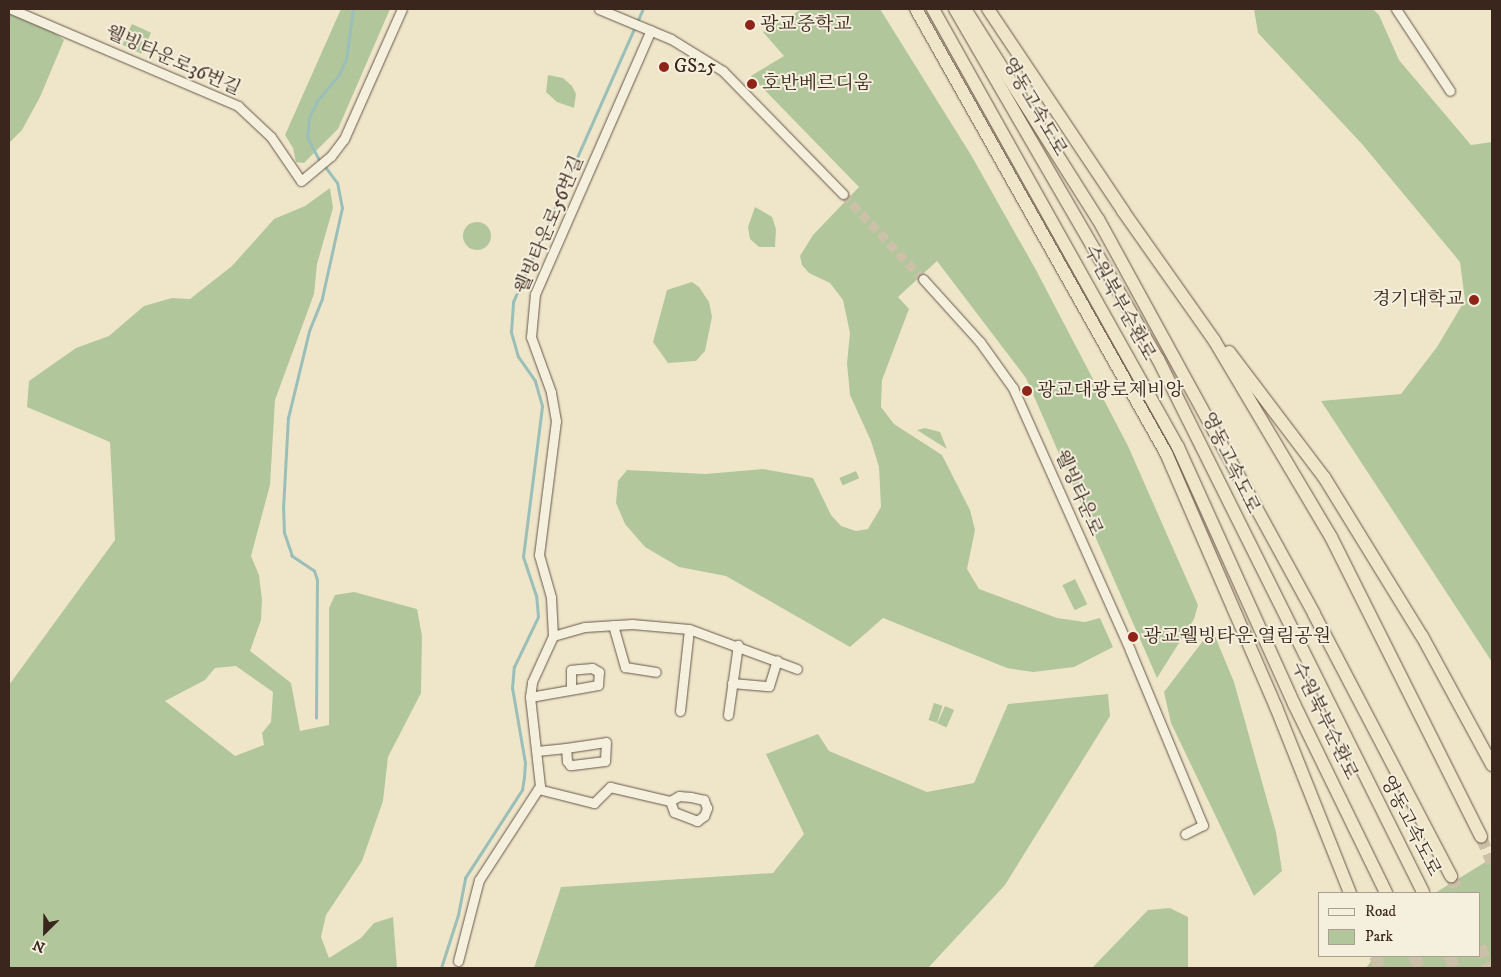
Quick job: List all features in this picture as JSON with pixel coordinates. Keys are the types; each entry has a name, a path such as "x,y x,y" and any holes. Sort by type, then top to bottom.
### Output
{"highway":[{"name":"수원북부순환로","path":"916,9 941,47 1166,453 1276,708 1350,892"},
{"name":"수원북부순환로","path":"933,9 1178,447 1294,704 1386,892"},
{"name":"영동고속도로","path":"955,9 1158,359 1423,892"},
{"name":"영동고속도로","path":"965,9 1098,220 1314,614 1451,876"},
{"name":"영동고속도로","path":"988,9 1167,274 1214,340 1332,537 1481,837"},
{"name":"영동고속도로","path":"1167,274 1324,476 1422,636 1492,765"}],"street":[{"name":"웰빙타운로36번길","path":"11,9 238,106 271,137 301,181 314,173 331,156 353,124 402,9"},
{"path":"599,9 651,30 705,59 728,76 843,194"},
{"path":"1396,9 1450,92"},
{"name":"웰빙타운로56번길","path":"538,789 538,751 530,697 532,682 553,636 551,597 539,555 556,421 550,392 531,337 531,317 538,287 651,30"},
{"name":"웰빙타운로","path":"923,279 980,342 1013,388 1130,650 1166,744 1202,825 1185,834"},
{"path":"613,625 625,667 656,672"},
{"path":"553,636 585,627 613,625 689,629 738,645 797,669"},
{"path":"680,711 689,629"},
{"path":"728,715 738,645"},
{"path":"732,684 769,686 777,660"},
{"path":"530,697 571,688"},
{"path":"538,751 606,742 605,761 570,765 567,761 566,748"},
{"path":"458,961 479,880 538,789 594,803 610,787 670,801"}],"green space":[{"path":"341,9 390,9 338,129 304,163 296,162 293,148 285,135"},
{"path":"802,9 880,9 971,155 1036,270 1128,446 1198,605 1194,619 1157,678 1026,378 937,261 898,297 909,309 882,380 881,407 894,424 942,455 970,510 975,530 967,569 979,589 1057,618 1085,622 1100,618 1113,647 1074,667 1033,672 1007,668 883,618 850,647 726,576 679,567 645,547 625,524 616,503 618,481 627,470 706,474 763,469 813,478 831,515 841,526 856,531 868,529 881,507 879,467 871,441 850,395 847,363 850,333 843,300 830,283 809,273 802,265 800,256 813,235 859,187 751,76 784,56 763,32"},
{"path":"1254,9 1373,9 1379,15 1399,60 1471,145 1492,142 1492,662 1321,401 1401,394 1437,347 1465,300 1460,262 1362,144 1258,33"},
{"path":"9,12 51,30 64,40 40,97 22,130 9,143"},
{"path":"132,24 151,33 141,54 122,45"},
{"path":"548,75 563,78 572,86 576,94 574,108 557,102 546,92"},
{"path":"330,188 333,208 317,264 314,294 275,400 270,485 251,556 259,575 262,600 261,620 250,651 291,683 300,731 329,725 329,608 335,595 354,592 417,609 422,636 421,693 388,757 383,801 362,861 326,915 321,937 329,958 361,938 374,923 393,917 397,968 9,968 9,685 115,540 110,442 27,407 29,381 76,348 109,336 144,306 172,298 190,299 232,266 274,219 305,206","holes":["236,666 273,692 271,722 262,733 264,745 235,756 165,701 205,680 215,668"]},
{"path":"755,207 772,217 776,229 775,247 759,247 750,239 748,227"},
{"path":"477,222 487,226 491,236 487,246 477,250 467,246 463,236 467,226"},
{"path":"692,282 699,287 709,302 712,317 705,351 696,361 668,363 653,342 667,290"},
{"path":"925,428 940,432 947,449 917,430"},
{"path":"856,471 859,478 843,485 839,478"},
{"path":"1075,579 1087,604 1075,610 1062,585"},
{"path":"1212,629 1234,682 1276,832 1282,871 1254,896 1171,723 1164,692"},
{"path":"1108,694 1110,716 1005,885 928,968 534,968 561,887 773,873 804,834 766,754 818,734 829,751 927,792 974,783 1008,704"},
{"path":"934,703 943,706 937,723 928,720"},
{"path":"945,706 954,710 946,727 937,723"},
{"path":"1492,858 1492,968 1366,968 1374,957 1481,957 1481,892 1437,892"},
{"path":"1170,908 1188,917 1188,968 1092,968 1148,910"}],"waterway":[{"path":"320,162 307,138 309,118 317,101 339,75 346,59 353,9"},
{"path":"441,968 458,915 465,878 522,790 524,777 525,763 512,688 514,667 538,617 536,596 523,557 542,406 535,381 518,357 511,332 513,302 643,9"},
{"path":"316,718 317,580 314,571 292,556 284,533 283,509 288,418 309,331 322,298 342,208 337,183 324,166"}],"tunnel":[{"path":"843,194 923,279"},
{"path":"1481,837 1492,863"},
{"path":"1451,876 1458,892"},
{"path":"1481,948 1489,968"},
{"path":"1375,957 1380,968"},
{"path":"1414,957 1419,968"},
{"path":"1450,957 1455,968"}],"place":[{"name":"광교중학교","path":"750,25"},
{"name":"GS25","path":"664,67"},
{"name":"호반베르디움","path":"752,84"},
{"name":"경기대학교","path":"1474,300"},
{"name":"광교대광로제비앙","path":"1027,391"},
{"name":"광교웰빙타운.열림공원","path":"1133,637"}]}
